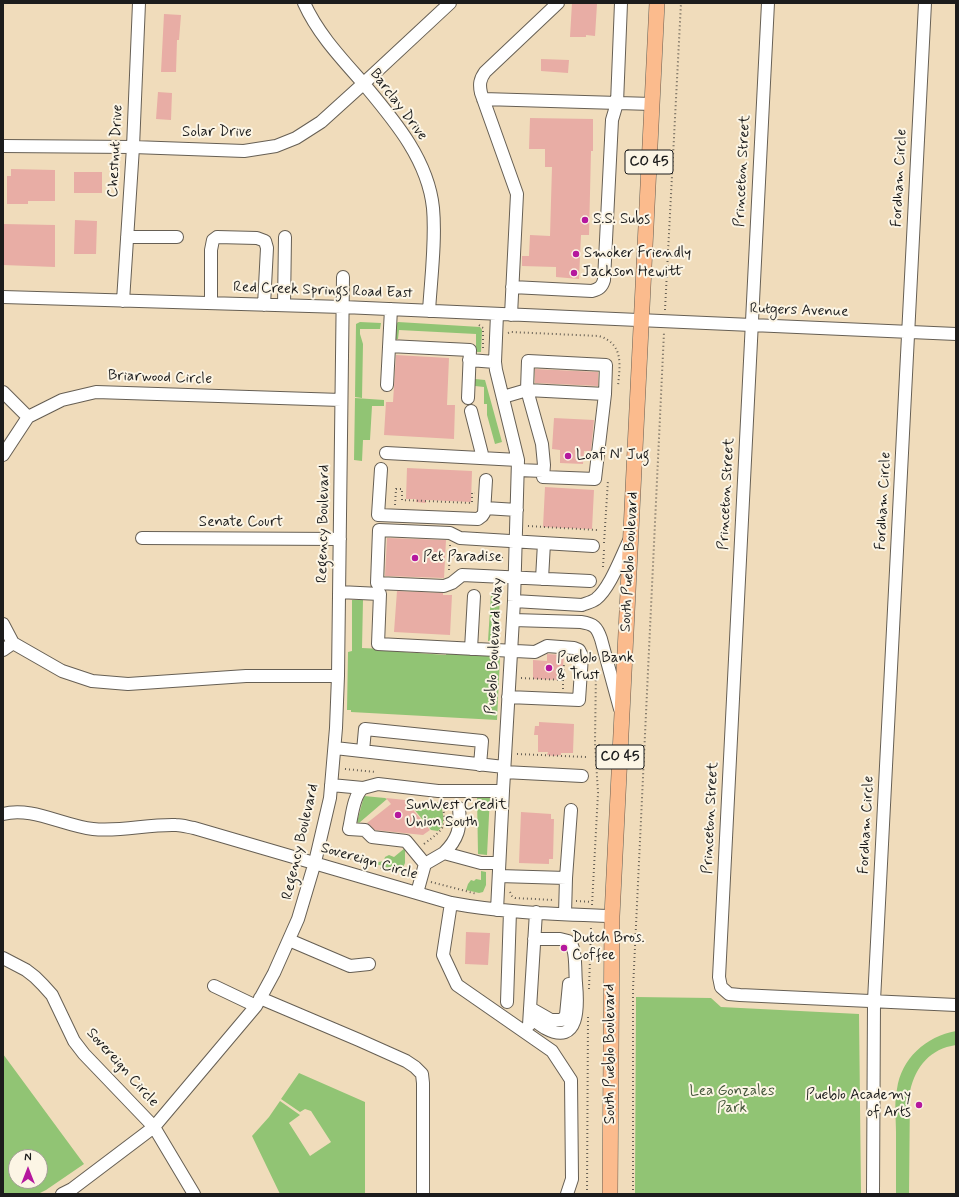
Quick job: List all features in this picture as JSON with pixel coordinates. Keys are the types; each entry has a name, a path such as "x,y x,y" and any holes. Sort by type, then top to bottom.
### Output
{"main road":[{"name":"South Pueblo Boulevard","path":"610,1194 612,916 658,3"}],"street":[{"name":"Chestnut Drive","path":"123,301 139,3"},
{"name":"Barclay Drive","path":"304,3 310,17 324,38 405,135 428,182 433,207 434,235 429,311"},
{"name":"Solar Drive","path":"3,146 244,151 276,146 296,138 321,122 450,3"},
{"path":"511,315 517,194 483,99 479,86 480,79 484,72 558,3"},
{"path":"512,288 592,291 599,289 603,285 612,120 617,103 621,3"},
{"name":"Princeton Street","path":"768,3 719,977 721,987 729,994 874,1001"},
{"name":"Fordham Circle","path":"873,1194 874,1001 925,3"},
{"path":"483,99 652,104"},
{"path":"127,237 176,237"},
{"path":"211,303 211,250 213,240 217,237 257,238 265,242 267,248 264,305"},
{"path":"284,305 285,237"},
{"name":"Regency Boulevard","path":"62,1194 72,1189 154,1127 258,1002 274,974 298,920 315,862 330,798 337,786 335,748 338,676 343,277"},
{"name":"Red Creek Springs Road East","path":"3,297 343,307 642,321"},
{"path":"387,385 390,309"},
{"name":"Pueblo Boulevard Way","path":"497,314 495,362 518,465 514,601 497,910"},
{"name":"Rutgers Avenue","path":"642,321 956,334"},
{"path":"389,346 470,350 468,398"},
{"path":"469,360 495,362"},
{"path":"528,361 606,365 605,394 595,479 543,477 542,444 527,390 528,361"},
{"path":"503,397 527,390 605,394"},
{"path":"3,392 28,417 3,455"},
{"name":"Briarwood Circle","path":"28,417 62,400 96,392 341,400"},
{"path":"470,411 483,458"},
{"path":"386,453 483,458 543,471"},
{"path":"381,469 378,515 478,519 482,516 484,508 486,480"},
{"path":"484,508 517,510"},
{"path":"590,581 462,575 448,585 444,586 377,583 379,530 450,534 460,538 592,546"},
{"path":"514,601 589,603 596,599 610,581 631,536"},
{"name":"Senate Court","path":"142,538 340,539"},
{"path":"542,579 544,543"},
{"path":"339,592 380,594 378,644 535,652 547,646 574,648 579,650 582,656 579,700 508,697"},
{"path":"471,649 474,596"},
{"path":"513,620 581,622 589,623 594,626 598,630 601,639 622,717"},
{"path":"3,624 13,643 62,671 92,681 128,684 246,676 338,676"},
{"path":"3,650 13,643"},
{"path":"363,751 365,729 482,741 480,765"},
{"path":"335,748 480,765 504,770 582,776"},
{"path":"337,786 363,788 378,784 442,790 503,791"},
{"path":"363,788 358,792 349,828 365,830 372,837 406,841 425,864"},
{"path":"417,892 425,864 444,853 453,842 460,823 459,808"},
{"path":"565,914 571,810"},
{"name":"Sovereign Circle","path":"3,814 19,812 92,829 108,830 177,825 194,828 315,862 451,903 497,910 612,916"},
{"path":"444,853 499,869 566,878"},
{"path":"451,903 443,955 456,985 552,1051 571,1080 572,1179 567,1194"},
{"path":"507,1002 510,911"},
{"path":"529,1034 536,912"},
{"path":"530,1012 551,1020 562,1020 566,1015 569,986 575,969 574,949 568,941 560,939 534,938"},
{"path":"289,940 350,966 369,964"},
{"name":"Sovereign Circle","path":"3,958 26,970 52,995 74,1040 84,1054 154,1127 193,1193"},
{"path":"214,986 406,1061 415,1067 422,1074 423,1083 423,1194"},
{"path":"874,1001 956,1005"}],"path":[{"path":"633,1194 633,989 681,3"},
{"path":"506,335 511,332 599,336 605,338 614,345 619,354 620,368 617,391"},
{"path":"603,567 608,475"},
{"path":"395,516 396,489 402,489 402,500"},
{"path":"396,500 472,503 472,493 477,493"},
{"path":"528,519 528,527 598,530"},
{"path":"448,585 450,534"},
{"path":"450,556 504,558"},
{"path":"520,678 563,680 564,664"},
{"path":"337,786 347,750"},
{"path":"516,754 586,758"},
{"path":"414,852 437,834 444,825 445,820 442,790"},
{"path":"332,846 333,852 336,854 480,895"},
{"path":"565,901 592,902"}],"green space":[{"path":"360,322 381,323 380,329 360,329 363,344 362,398 355,397 356,324"},
{"path":"398,322 480,327 482,330 481,352 477,352 476,350 476,334 399,330 398,339 396,339 396,324"},
{"path":"475,379 485,380 502,442 495,444 487,415 487,404 484,404 484,387 475,386"},
{"path":"355,398 384,400 384,406 372,406 370,440 363,440 362,461 354,460"},
{"path":"491,594 500,594 498,641 488,641"},
{"path":"352,600 363,600 362,648 404,650 404,652 446,655 446,652 497,655 497,658 500,658 497,720 351,712 351,710 347,710 348,652 352,651"},
{"path":"477,795 490,796 487,855 478,854"},
{"path":"364,796 387,799 359,823 357,822"},
{"path":"420,802 441,802 443,821 441,828 438,831 431,830 413,808"},
{"path":"405,848 405,863 401,872 373,863 384,861 385,857 389,855 394,857"},
{"path":"481,871 486,872 486,885 483,892 479,893 466,890 471,880 481,880"},
{"name":"Lea Gonzales Park","path":"636,997 711,998 721,1007 859,1014 861,1194 635,1194"},
{"path":"956,1031 956,1045 939,1050 926,1060 920,1067 913,1082 910,1091 909,1194 896,1194 895,1105 899,1078 910,1059 925,1044 935,1038"},
{"path":"3,1054 84,1164 48,1189 48,1149 8,1149 8,1189 47,1189 38,1194 3,1194"},
{"path":"299,1073 365,1102 365,1194 280,1194 252,1136 269,1117 280,1101 300,1115 289,1123 310,1156 331,1142 311,1111 305,1109 300,1112 281,1099"}],"building":[{"path":"572,3 597,4 595,36 586,35 586,37 570,37"},
{"path":"164,14 181,15 179,40 177,40 176,72 161,72"},
{"path":"541,59 569,60 568,73 541,71"},
{"path":"158,92 172,93 171,120 156,119"},
{"path":"530,118 593,119 589,235 581,235 579,279 556,277 556,267 522,266 522,256 529,256 530,235 550,236 552,167 545,167 545,149 529,149"},
{"path":"11,169 55,170 55,201 28,201 28,204 7,204 7,176 11,176"},
{"path":"74,172 102,172 102,193 74,193"},
{"path":"75,220 97,221 96,254 74,254"},
{"path":"3,224 55,225 55,267 3,265"},
{"path":"396,355 449,358 447,405 455,405 454,439 384,435 386,402 393,402"},
{"path":"535,369 598,372 598,386 535,383"},
{"path":"554,418 594,420 591,451 584,451 583,464 560,463 560,450 552,449"},
{"path":"407,468 472,471 471,502 426,500 426,503 416,502 416,499 406,499"},
{"path":"545,487 594,490 592,529 543,527"},
{"path":"387,538 446,540 444,578 385,576"},
{"path":"397,591 443,593 443,595 452,595 450,635 394,632"},
{"path":"547,654 564,655 562,680 533,679 533,660 547,661"},
{"path":"539,722 574,724 573,753 561,753 561,755 554,756 547,755 548,752 538,752 538,735 534,735 535,726 539,726"},
{"path":"386,798 415,801 409,805 430,830 423,835 375,830 367,823 391,804"},
{"path":"521,812 551,814 551,819 554,819 553,859 549,859 549,864 519,863"},
{"path":"466,932 490,933 488,965 465,964"}],"place":[{"name":"S.S. Subs","path":"585,220"},
{"name":"Smoker Friendly","path":"576,254"},
{"name":"Jackson Hewitt","path":"574,273"},
{"name":"Loaf N' Jug","path":"568,456"},
{"name":"Pet Paradise","path":"415,558"},
{"name":"Pueblo Bank & Trust","path":"549,668"},
{"name":"SunWest Credit Union South","path":"398,815"},
{"name":"Dutch Bros. Coffee","path":"564,948"},
{"name":"Pueblo Academy of Arts","path":"919,1105"}]}
